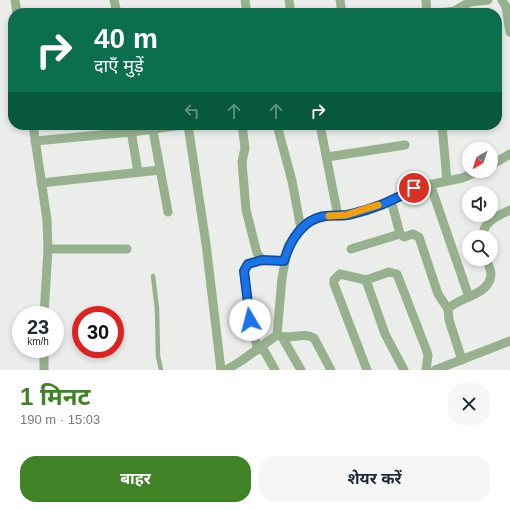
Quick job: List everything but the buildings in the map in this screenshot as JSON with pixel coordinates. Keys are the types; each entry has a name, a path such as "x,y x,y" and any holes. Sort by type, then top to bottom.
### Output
{"street":[{"path":"465,2 488,0"},
{"path":"502,0 508,10 510,31"},
{"path":"34,130 47,220 48,249 45,306"},
{"path":"35,141 116,130"},
{"path":"131,130 138,172"},
{"path":"153,130 168,212"},
{"path":"189,130 205,237 221,370"},
{"path":"243,130 245,148 242,162 246,210 257,253 262,260"},
{"path":"278,130 292,182 301,229"},
{"path":"321,130 338,216"},
{"path":"442,130 447,181"},
{"path":"327,157 405,145"},
{"path":"498,162 509,158"},
{"path":"41,183 160,170"},
{"path":"301,370 279,336 284,261 288,246 301,229 317,218 355,213 391,200 414,188 462,178"},
{"path":"430,184 469,297"},
{"path":"391,200 400,234"},
{"path":"483,230 489,221 510,210"},
{"path":"351,249 400,234 404,237 413,234 419,237 438,294 448,309 449,320 462,360"},
{"path":"48,249 127,249"},
{"path":"275,370 260,348 250,320 244,271 248,264 262,260 284,261"},
{"path":"448,309 456,302 469,297 484,288 489,282 491,274 488,266"},
{"path":"367,370 334,280 340,274 366,280 389,272 397,274 428,355 426,370"},
{"path":"366,280 385,334 404,370"},
{"path":"226,370 242,366 260,348 279,336 310,336 318,343 328,369"},
{"path":"436,370 510,341"},
{"path":"44,358 44,370"}],"lane":[{"path":"153,276 157,309 158,356 161,370"}],"slow traffic":[{"path":"329,216 355,213 378,205"}],"route":[{"path":"250,320 244,271 248,264 262,260 284,261 288,246 294,237 309,222 317,218 355,213 386,203 414,188"}]}
